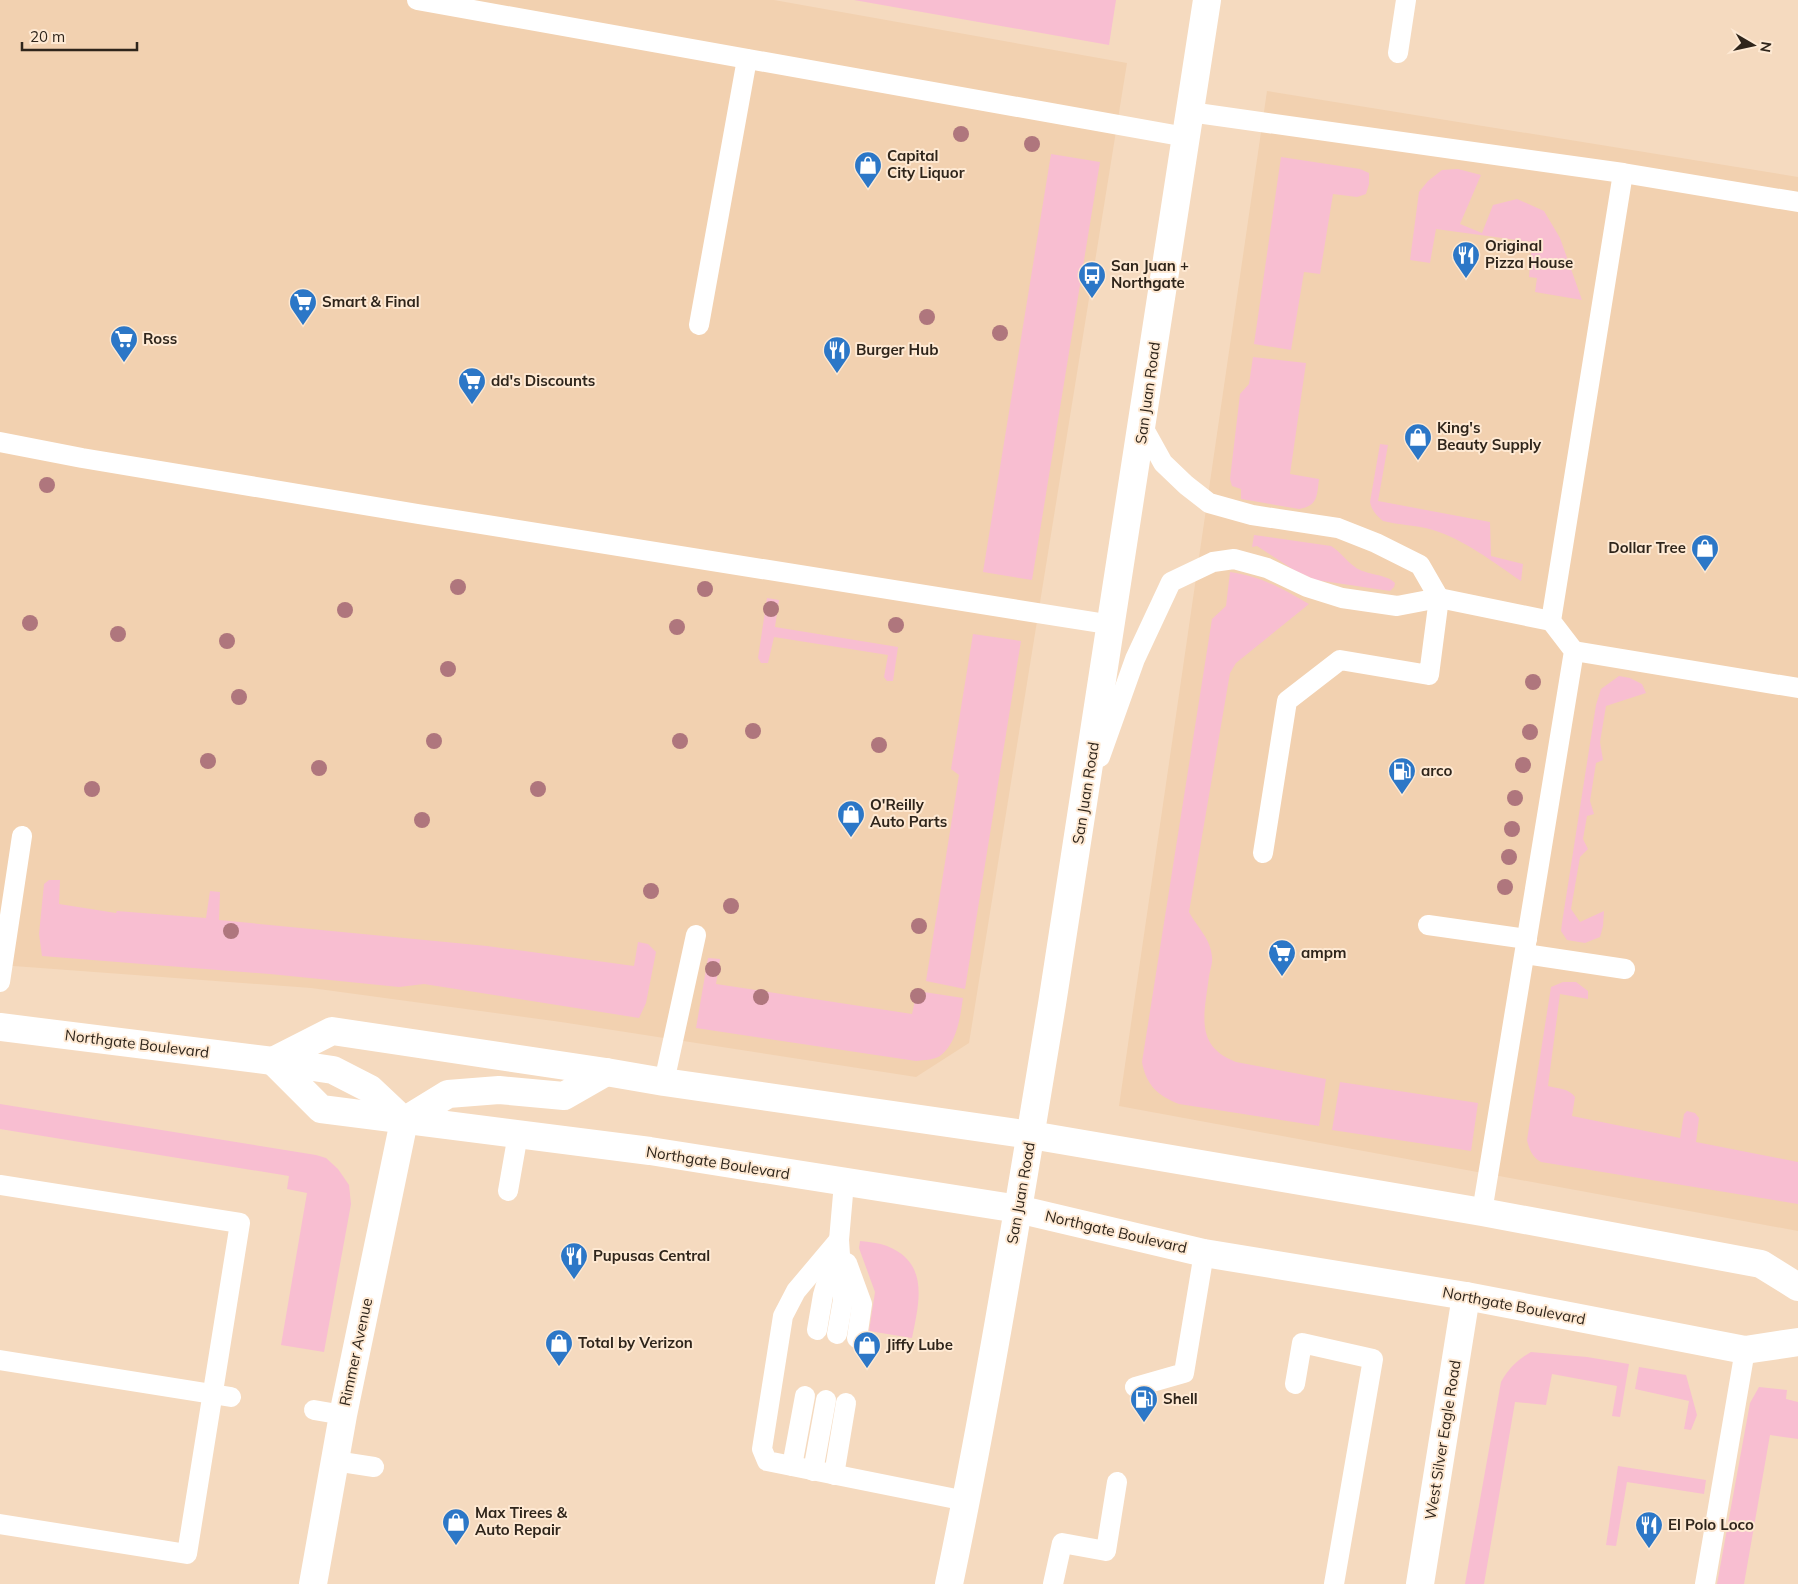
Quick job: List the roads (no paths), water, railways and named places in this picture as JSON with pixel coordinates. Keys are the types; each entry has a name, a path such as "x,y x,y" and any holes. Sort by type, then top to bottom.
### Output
{"main road":[{"name":"San Juan Road","path":"950,1584 1031,1135 1086,798 1207,0"},
{"name":"Northgate Boulevard","path":"0,1027 273,1061 321,1110 650,1152 1018,1209 1204,1253 1466,1296 1745,1350 1798,1342"},
{"path":"273,1061 332,1031 664,1082 1031,1135 1482,1212 1761,1264 1798,1287"},
{"path":"273,1061 333,1070 370,1089 404,1121 448,1094 499,1090 564,1096 606,1072"},
{"name":"Rimmer Avenue","path":"313,1584 343,1415 404,1121"},
{"name":"West Silver Eagle Road","path":"1420,1584 1466,1296"}],"lane":[{"path":"417,0 747,59 1188,125 1623,173 1798,202"},
{"path":"1398,53 1406,0"},
{"path":"699,326 747,59"},
{"path":"1552,620 1623,173"},
{"path":"1143,427 1163,463 1209,504 1252,515 1338,528 1376,543 1420,565 1439,598 1429,675 1340,660 1287,701 1263,853"},
{"path":"0,442 82,458 418,514 1113,625"},
{"path":"1086,798 1135,660 1171,582 1213,562 1234,559 1266,568 1307,588 1342,598 1397,606 1439,598 1552,620 1574,651 1482,1212"},
{"path":"1574,651 1798,688"},
{"path":"0,982 22,836"},
{"path":"1428,925 1626,969"},
{"path":"664,1082 696,935"},
{"path":"508,1191 518,1134"},
{"path":"837,1334 843,1300 839,1240 844,1183"},
{"path":"0,1185 240,1223 221,1395 187,1554 0,1524"},
{"path":"817,1330 823,1296 839,1240"},
{"path":"839,1240 862,1304 857,1338"},
{"path":"839,1240 796,1291 783,1316 762,1449 767,1461 966,1500"},
{"path":"1135,1387 1184,1373 1204,1253"},
{"path":"1295,1384 1302,1343 1373,1359 1334,1584"},
{"path":"1705,1584 1745,1350"},
{"path":"0,1360 221,1395"},
{"path":"792,1466 805,1396"},
{"path":"813,1471 826,1400"},
{"path":"834,1475 846,1404"},
{"path":"314,1410 343,1415"},
{"path":"335,1461 374,1467"},
{"path":"1054,1584 1062,1543 1106,1551 1117,1482"}],"place":[{"name":"Capital City Liquor","path":"868,189"},
{"name":"Original Pizza House","path":"1466,279"},
{"name":"San Juan + Northgate","path":"1092,299"},
{"name":"Smart & Final","path":"303,326"},
{"name":"Ross","path":"124,363"},
{"name":"Burger Hub","path":"837,374"},
{"name":"dd's Discounts","path":"472,405"},
{"name":"King's Beauty Supply","path":"1418,461"},
{"name":"Dollar Tree","path":"1705,572"},
{"name":"arco","path":"1402,795"},
{"name":"O'Reilly Auto Parts","path":"851,838"},
{"name":"ampm","path":"1282,977"},
{"name":"Pupusas Central","path":"574,1280"},
{"name":"Total by Verizon","path":"559,1367"},
{"name":"Jiffy Lube","path":"867,1369"},
{"name":"Shell","path":"1144,1423"},
{"name":"Max Tirees & Auto Repair","path":"456,1546"},
{"name":"El Polo Loco","path":"1649,1549"}]}
